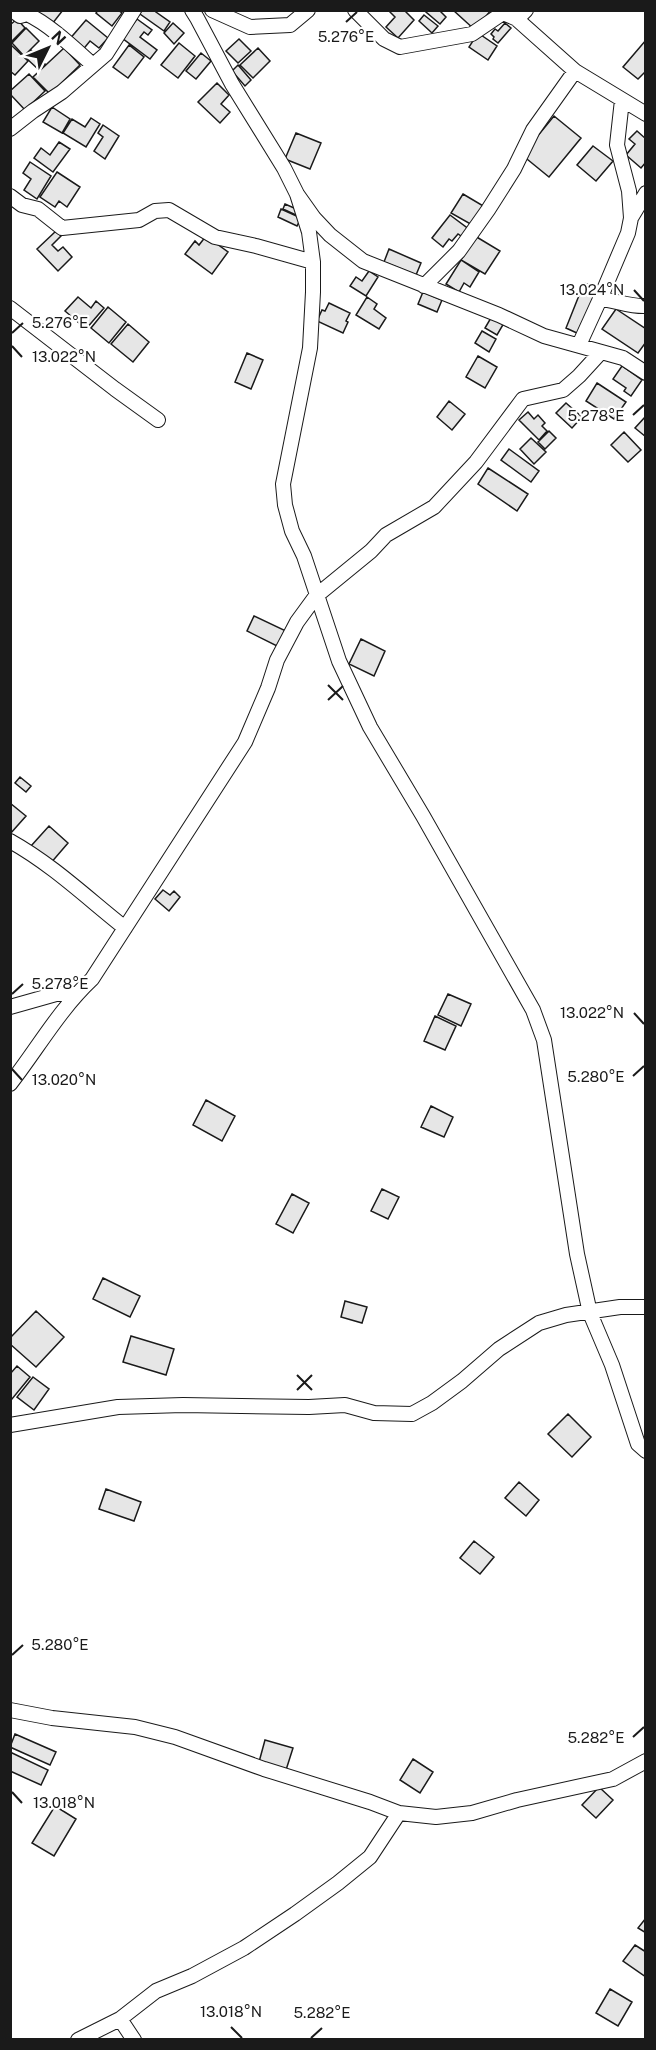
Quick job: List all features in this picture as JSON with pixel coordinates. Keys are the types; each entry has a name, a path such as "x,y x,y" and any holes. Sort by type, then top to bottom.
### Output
{"street":[{"path":"12,10 20,16 27,14 34,17 63,38 93,65"},
{"path":"10,129 106,54 134,10"},
{"path":"192,10 232,84 284,168 297,194 314,218 344,248 363,261 499,315 544,336 623,358 645,373"},
{"path":"212,10 250,27 290,25 308,10"},
{"path":"355,10 384,39 400,47 472,34 502,13 516,13 575,71 645,114"},
{"path":"424,286 459,251 488,210 514,169 533,130 575,71"},
{"path":"579,345 628,234 631,218 629,190 616,145 622,100"},
{"path":"631,218 645,193"},
{"path":"297,194 309,232 313,262 313,311 310,348 283,484 285,505 292,531 304,556 339,662 370,727 533,1010 544,1040 577,1254 590,1312 612,1365 638,1444 645,1451"},
{"path":"10,195 22,205 38,208 62,228 139,220 155,211 169,210 215,237 313,262"},
{"path":"600,299 614,300 633,306 645,306"},
{"path":"10,308 106,383 158,420"},
{"path":"10,1084 46,1032 76,994 92,979 245,742 277,660 297,622 316,596 386,535 434,507 476,462 523,399 563,390 601,352"},
{"path":"10,842 27,850 125,928"},
{"path":"10,1007 56,994 76,994"},
{"path":"10,1425 118,1407 183,1405 309,1407 345,1405 374,1413 412,1414 432,1403 499,1349 539,1323 566,1315 620,1307 645,1307"},
{"path":"10,1710 52,1718 135,1727 175,1737 399,1813 436,1818 472,1813 517,1800 613,1779 645,1761"},
{"path":"78,2040 120,2019 156,1991 192,1976 243,1948 338,1883 370,1857 399,1813"},
{"path":"120,2019 134,2040"}],"building":[{"path":"37,10 63,10 49,28 33,15"},
{"path":"98,10 118,10 122,13 112,26 96,13"},
{"path":"142,10 153,10 170,22 164,31 140,14"},
{"path":"388,10 404,10 414,20 398,38 386,27 395,17"},
{"path":"427,10 439,10 446,17 440,24 426,12"},
{"path":"453,10 491,10 475,30"},
{"path":"424,15 438,26 432,33 419,21"},
{"path":"17,19 25,28 10,43 10,25"},
{"path":"137,19 152,30 148,35 144,32 140,37 157,50 150,59 122,38"},
{"path":"86,20 108,38 99,48 90,41 81,52 68,41"},
{"path":"173,23 184,33 174,44 164,33"},
{"path":"505,23 511,28 498,43 491,34 495,29 498,31"},
{"path":"26,28 39,41 24,56 12,43"},
{"path":"478,33 497,46 488,60 469,47"},
{"path":"239,39 251,51 238,63 226,51"},
{"path":"646,40 646,71 638,79 623,67"},
{"path":"179,43 195,56 178,78 161,65"},
{"path":"10,44 28,61 15,75 10,71"},
{"path":"129,45 144,57 128,78 113,67"},
{"path":"64,48 80,65 50,94 33,77"},
{"path":"258,48 270,61 253,78 240,65"},
{"path":"31,50 45,64 39,70 25,57"},
{"path":"201,53 211,61 196,79 186,71"},
{"path":"238,65 251,80 245,86 232,71"},
{"path":"29,74 45,91 25,110 10,94 10,91"},
{"path":"217,83 229,95 221,104 230,112 220,123 198,102"},
{"path":"52,107 70,119 62,133 43,122"},
{"path":"554,116 581,138 549,177 522,155"},
{"path":"91,118 100,124 86,147 63,133 72,119 85,127"},
{"path":"103,125 119,136 105,159 94,151 103,137 98,133"},
{"path":"637,131 646,139 646,162 641,168 626,155 635,144 629,139"},
{"path":"296,133 321,143 310,169 285,159"},
{"path":"59,142 70,149 53,172 34,158 41,148 50,155"},
{"path":"593,146 613,161 596,181 577,165"},
{"path":"30,162 51,176 37,199 24,190 31,179 23,173"},
{"path":"57,172 80,187 67,207 59,201 55,207 40,197"},
{"path":"463,194 485,207 474,226 451,213"},
{"path":"285,204 301,211 298,216 283,209"},
{"path":"281,209 301,218 297,226 278,217"},
{"path":"450,215 470,230 464,238 458,234 452,241 449,239 443,247 432,238"},
{"path":"56,231 61,236 52,245 58,251 63,247 72,257 58,271 37,249"},
{"path":"206,236 228,252 212,274 185,254 195,241 199,245"},
{"path":"475,236 500,251 485,274 461,260"},
{"path":"389,249 421,263 416,275 384,262"},
{"path":"461,260 479,272 470,287 464,283 459,292 446,284"},
{"path":"369,271 378,277 366,296 350,286 356,277 362,281"},
{"path":"584,283 598,288 579,334 566,328"},
{"path":"423,292 442,300 437,312 418,304"},
{"path":"78,297 91,308 96,301 104,308 86,329 65,311"},
{"path":"367,297 377,304 374,309 386,318 379,329 356,315"},
{"path":"329,303 350,313 343,333 317,321 322,310 325,311"},
{"path":"108,307 126,322 109,343 91,328"},
{"path":"616,309 646,329 646,342 638,353 602,329"},
{"path":"492,316 504,323 497,335 485,328"},
{"path":"128,324 149,342 133,362 111,344"},
{"path":"482,331 496,339 489,352 475,343"},
{"path":"247,353 263,360 251,389 235,382"},
{"path":"478,356 497,367 485,388 466,377"},
{"path":"622,366 642,380 631,396 624,391 626,388 613,379"},
{"path":"597,383 626,402 614,419 586,401"},
{"path":"449,401 465,414 452,430 437,417"},
{"path":"566,403 582,417 572,428 556,413"},
{"path":"528,412 534,419 538,415 545,423 542,426 547,431 539,440 519,420"},
{"path":"646,416 646,437 635,428"},
{"path":"549,431 556,438 545,449 538,442"},
{"path":"624,432 641,450 628,462 611,445"},
{"path":"531,438 546,452 534,464 520,449"},
{"path":"509,449 539,471 531,482 501,460"},
{"path":"488,468 528,494 517,511 478,484"},
{"path":"254,616 286,631 279,647 247,631"},
{"path":"361,639 385,651 374,676 349,664"},
{"path":"20,777 31,786 26,792 15,783"},
{"path":"10,803 26,816 10,834"},
{"path":"49,826 68,843 50,864 31,846"},
{"path":"163,890 170,895 174,891 180,897 169,911 155,899"},
{"path":"448,994 471,1004 461,1026 438,1015"},
{"path":"435,1016 456,1026 445,1050 424,1041"},
{"path":"206,1100 235,1116 222,1141 193,1125"},
{"path":"431,1106 453,1117 444,1137 421,1127"},
{"path":"382,1189 399,1197 388,1219 371,1211"},
{"path":"292,1194 309,1203 293,1233 276,1224"},
{"path":"103,1278 140,1296 130,1317 93,1299"},
{"path":"345,1301 367,1307 362,1323 341,1317"},
{"path":"36,1311 64,1337 36,1367 10,1344 10,1338"},
{"path":"131,1336 174,1349 166,1375 123,1362"},
{"path":"17,1366 30,1377 12,1399 10,1397 10,1374"},
{"path":"33,1377 49,1389 34,1410 17,1397"},
{"path":"568,1414 591,1437 572,1457 548,1434"},
{"path":"519,1482 539,1500 526,1516 505,1498"},
{"path":"106,1489 141,1502 134,1521 99,1509"},
{"path":"474,1541 494,1557 480,1574 460,1558"},
{"path":"15,1734 56,1752 50,1765 10,1747"},
{"path":"265,1740 293,1748 286,1770 259,1762"},
{"path":"10,1752 48,1770 41,1785 10,1771"},
{"path":"413,1759 433,1772 420,1793 400,1780"},
{"path":"599,1787 613,1800 596,1818 582,1805"},
{"path":"55,1806 76,1819 54,1856 32,1843"},
{"path":"646,1918 646,1933 638,1928"},
{"path":"635,1945 646,1952 646,1977 623,1961"},
{"path":"610,1989 632,2002 618,2026 596,2013"}]}
